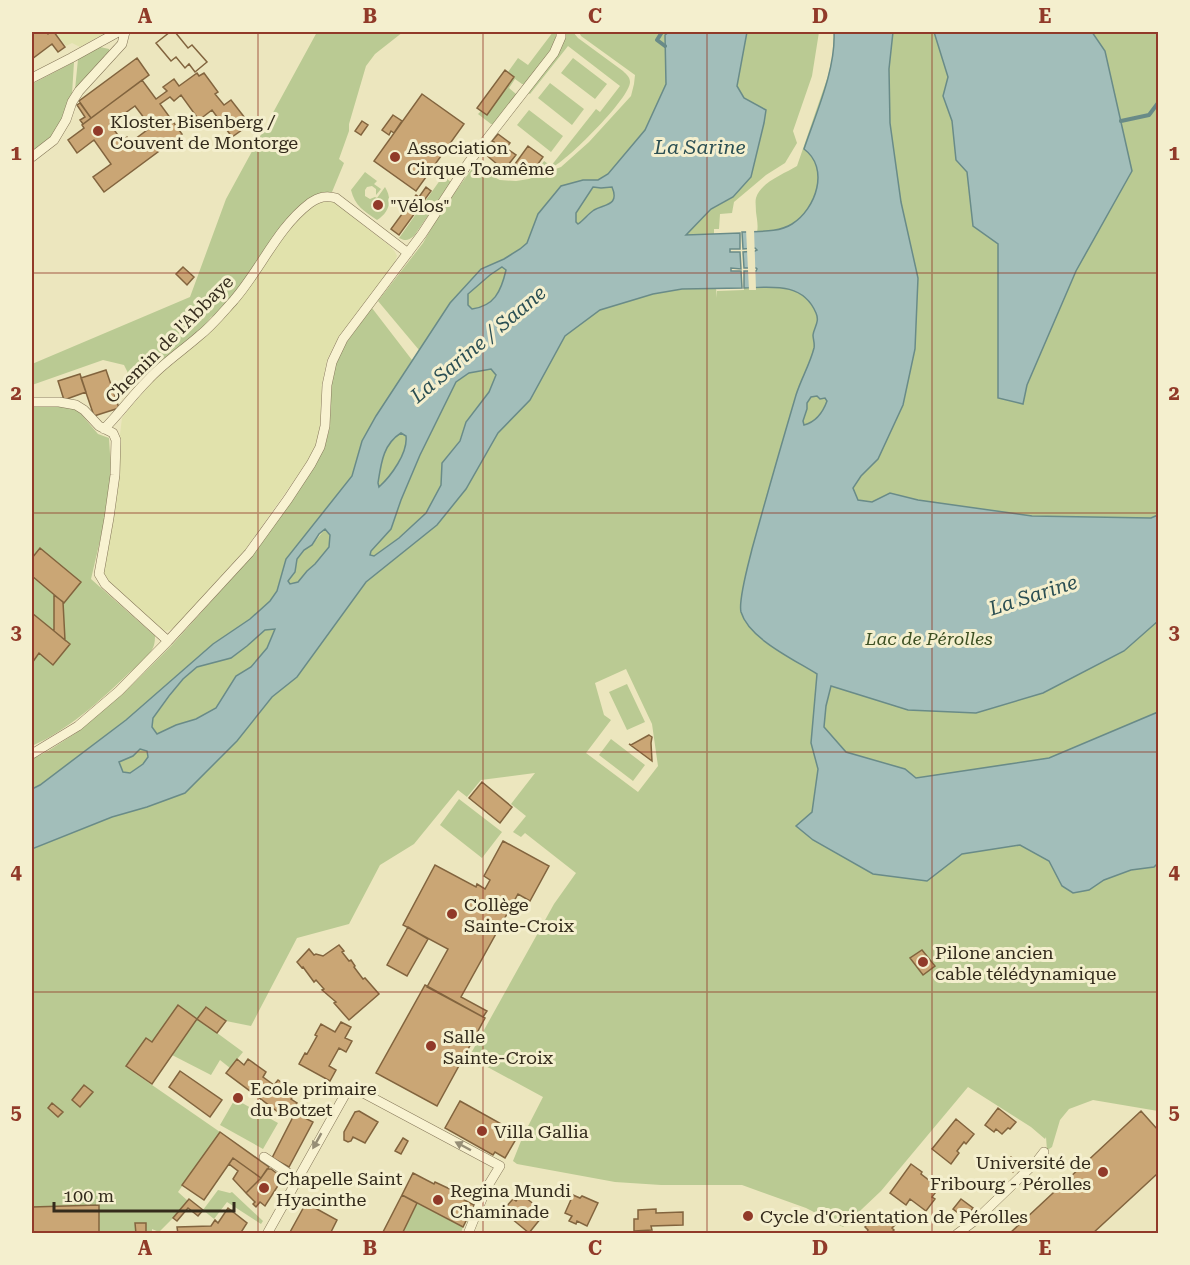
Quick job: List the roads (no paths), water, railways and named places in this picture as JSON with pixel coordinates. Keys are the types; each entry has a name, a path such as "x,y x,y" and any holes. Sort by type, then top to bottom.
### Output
{"street":[{"path":"32,78 118,32"},
{"path":"32,157 54,140 66,120 72,102 122,44 124,32"},
{"path":"32,754 78,726 119,691 249,553 288,499 320,447 325,426 327,385 332,362 343,339 422,234 470,162 554,53 561,32"},
{"name":"Chemin de l'Abbaye","path":"104,429 147,380 201,335 236,298 277,238 311,202 320,197 336,198 408,253"},
{"name":"Chemin de l'Abbaye","path":"32,402 76,405 99,426 112,433 116,440 115,475 99,574 105,584 168,641"},
{"path":"267,1233 347,1091 356,1089 500,1166 486,1189 468,1233"},
{"path":"957,1233 977,1219 1044,1152"},
{"path":"264,1157 297,1179"}],"water":[{"name":"La Sarine","path":"669,32 747,32 737,86 744,98 766,110 751,177 733,197 711,209 686,235 740,233 740,249 730,249 730,252 740,252 741,269 731,268 731,271 741,271 742,288 682,289 653,294 600,310 565,336 530,400 498,433 466,489 437,525 366,582 297,677 272,697 237,741 185,793 112,817 32,849 32,789 126,720 213,644 250,619 270,601 277,591 286,559 352,476 362,441 376,416 450,303 481,269 504,259 527,243 538,214 561,186 583,180 598,180 608,174 645,130 666,84 665,35","holes":["593,187 612,187 614,198 610,203 594,210 578,224 576,213","502,267 506,270 499,291 486,305 472,309 468,305 468,294","491,369 496,375 489,392 466,422 460,441 442,463 441,485 426,513 399,538 374,556 370,555 391,529 420,455 456,382 469,373","401,433 406,436 402,457 389,477 379,487 382,462 390,443","325,529 330,535 329,547 298,582 290,584 288,581 295,572 297,559 304,550 312,545","275,629 267,648 251,667 236,676 216,708 196,719 157,734 152,727 153,718 183,679 197,667 231,658 265,630","140,749 147,751 148,757 143,764 130,773 123,772 119,762 133,756"]},
{"name":"Lac de Pérolles","path":"834,32 893,32 889,69 890,123 901,202 918,278 915,349 903,405 878,459 853,488 858,500 872,502 890,493 918,500 1032,516 1151,518 1158,515 1158,621 1124,651 1043,693 976,713 908,710 831,686 824,727 846,752 905,769 916,778 1049,758 1158,712 1158,863 1154,867 1131,870 1104,880 1089,890 1073,893 1062,886 1049,861 1020,845 962,854 927,881 873,874 813,840 796,826 812,812 818,769 811,743 817,674 763,640 746,622 740,606 746,571 768,491 796,395 814,348 813,335 817,319 810,303 795,291 776,287 744,288 744,271 756,271 757,269 744,268 743,252 757,250 755,248 743,249 742,232 768,231 786,227 808,209 813,199 818,177 812,157 804,149 829,76","holes":["817,396 820,399 825,398 827,401 819,416 804,425 807,403 811,397"]},
{"path":"934,32 1092,32 1105,51 1132,171 1076,271 1027,385 1023,404 998,398 998,244 973,226 967,172 956,160 952,121 943,96 948,77"}],"waterway":[{"path":"662,32 657,40 665,46"},
{"path":"1121,121 1149,115 1158,103"}],"place":[{"name":"Kloster Bisenberg / Couvent de Montorge","path":"98,131"},
{"name":"Association Cirque Toamême","path":"395,157"},
{"name":"\"Vélos\"","path":"378,205"},
{"name":"Collège Sainte-Croix","path":"452,914"},
{"name":"Pilone ancien cable télédynamique","path":"923,962"},
{"name":"Salle Sainte-Croix","path":"431,1046"},
{"name":"Ecole primaire du Botzet","path":"238,1098"},
{"name":"Villa Gallia","path":"482,1131"},
{"name":"Université de Fribourg - Pérolles","path":"1103,1172"},
{"name":"Chapelle Saint Hyacinthe","path":"264,1188"},
{"name":"Regina Mundi Chaminade","path":"438,1200"},
{"name":"Cycle d'Orientation de Pérolles","path":"748,1216"}],"water label":[{"name":"La Sarine / Saane","path":"478,344"}]}
